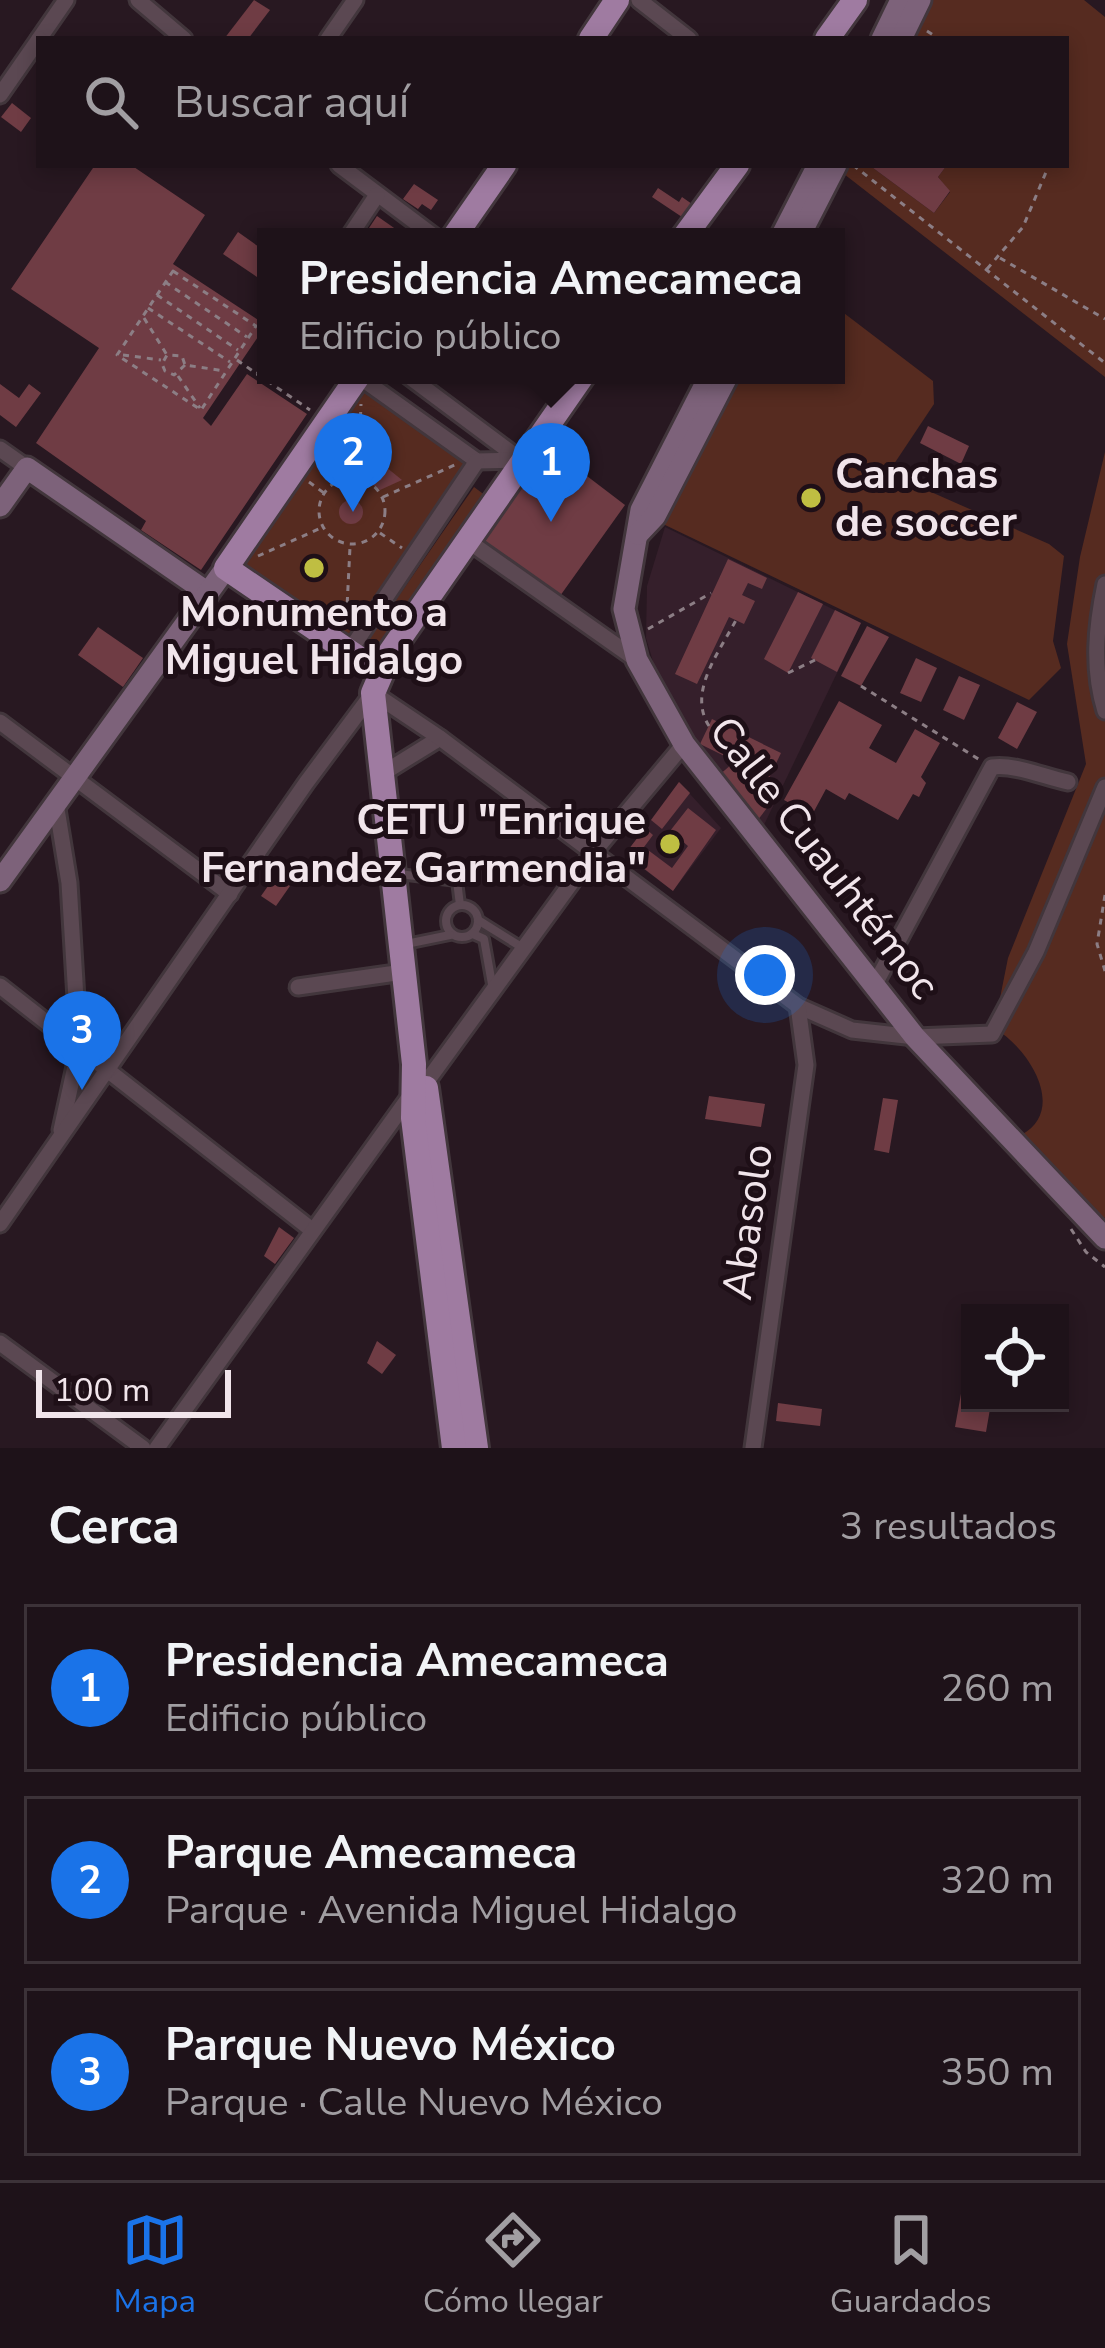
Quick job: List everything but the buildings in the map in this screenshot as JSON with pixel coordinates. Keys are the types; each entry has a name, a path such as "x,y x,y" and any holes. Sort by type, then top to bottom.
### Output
{"main road":[{"path":"593,36 617,0"},
{"path":"829,36 855,0"},
{"path":"883,36 901,0"},
{"path":"902,36 920,0"},
{"path":"460,228 502,168"},
{"path":"690,228 734,168"},
{"path":"786,228 816,168"},
{"path":"804,228 834,168"},
{"path":"0,881 339,414 354,384"},
{"path":"476,1448 401,958 380,775 376,683 520,460 576,384"},
{"name":"Calle Cuauhtémoc","path":"708,389 640,510 624,609 637,660 684,744 914,1036"},
{"path":"0,506 27,468 208,593"},
{"path":"226,568 349,652 376,683"},
{"path":"914,1036 1105,1238"},
{"path":"417,1080 454,1448"}],"street":[{"path":"41,36 66,0"},
{"path":"138,0 180,36"},
{"path":"330,36 356,0"},
{"path":"639,0 685,36"},
{"path":"0,95 36,43"},
{"path":"343,168 423,228"},
{"path":"355,228 377,195"},
{"path":"369,384 470,461 520,460"},
{"path":"419,384 520,460"},
{"path":"0,449 27,468"},
{"path":"349,652 470,461"},
{"path":"468,541 637,660"},
{"path":"1105,584 1096,628 1105,711"},
{"path":"0,1224 376,683 440,738 798,1006 852,1030 914,1036"},
{"path":"0,722 230,894"},
{"path":"380,775 440,738"},
{"path":"158,1448 417,1080 684,744"},
{"path":"874,984 992,767 1007,765 1068,782"},
{"name":"Calle Cuauhtémoc","path":"914,1036 992,1034 1036,952 1105,787"},
{"path":"56,802 69,883 79,1048 59,1139"},
{"path":"298,987 401,958"},
{"path":"0,986 312,1230"},
{"name":"Abasolo","path":"753,1448 806,1065 798,1006"},
{"path":"0,1343 143,1448"}],"lane":[{"path":"392,873 457,881 460,904"},
{"path":"452,935 445,920 450,909 460,904 524,948"},
{"path":"473,934 478,920"},
{"path":"401,958 452,935 473,934 484,939 493,988"}],"path":[{"path":"858,168 1105,363"},
{"path":"987,269 1023,227 1048,168"},
{"path":"998,257 1105,319"},
{"path":"117,355 173,271 256,326 200,410"},
{"path":"166,283 248,338"},
{"path":"157,295 240,351"},
{"path":"148,308 257,374"},
{"path":"142,317 167,355"},
{"path":"167,355 178,354 185,365 227,371"},
{"path":"117,355 163,361"},
{"path":"117,355 200,410"},
{"path":"167,355 165,371 177,374 200,410"},
{"path":"177,374 185,365"},
{"path":"278,384 339,414 362,390 358,479"},
{"path":"449,452 470,461"},
{"path":"450,479 470,461"},
{"path":"381,497 470,461"},
{"path":"358,479 381,497 385,515 370,539 350,544 330,536 319,510 324,493 339,481 358,479"},
{"path":"257,545 246,562 323,527"},
{"path":"378,532 413,556"},
{"path":"350,544 346,628 357,613"},
{"path":"630,637 711,593"},
{"path":"709,726 700,704 704,682 736,620"},
{"path":"788,673 815,660"},
{"path":"861,686 992,767"},
{"path":"1105,895 1097,944 1105,970"}],"shaded area":[{"path":"929,0 1084,0 1105,17 1105,377 844,174 846,168 873,168 934,213 950,192 938,177 945,168 1069,168 1069,36 911,36"},
{"name":"Canchas de soccer","path":"845,314 933,381 934,404 888,473 1049,544 1064,556 1053,641 1061,668 1029,700 663,524 735,384 845,384"},
{"path":"359,384 469,460 348,635 238,563"},
{"path":"1105,452 1105,1218 1073,1205 1021,1135 1042,1111 1042,1095 1020,1050 994,1028 1008,958 1086,764 1067,644 1080,557"},
{"path":"474,487 486,496 381,647 370,645 369,639"},
{"path":"665,527 861,623 763,827 692,744 661,688 646,638 647,586"},
{"name":"CETU \"Enrique Fernandez Garmendia\"","path":"679,782 721,828 673,891 625,855"}],"place":[{"name":"Canchas de soccer","path":"811,498"},
{"name":"Parque Amecameca","path":"353,512"},
{"name":"Presidencia Amecameca","path":"551,522"},
{"name":"Monumento a Miguel Hidalgo","path":"314,568"},
{"name":"CETU \"Enrique Fernandez Garmendia\"","path":"670,844"},
{"name":"Parque Nuevo México","path":"82,1090"}]}
